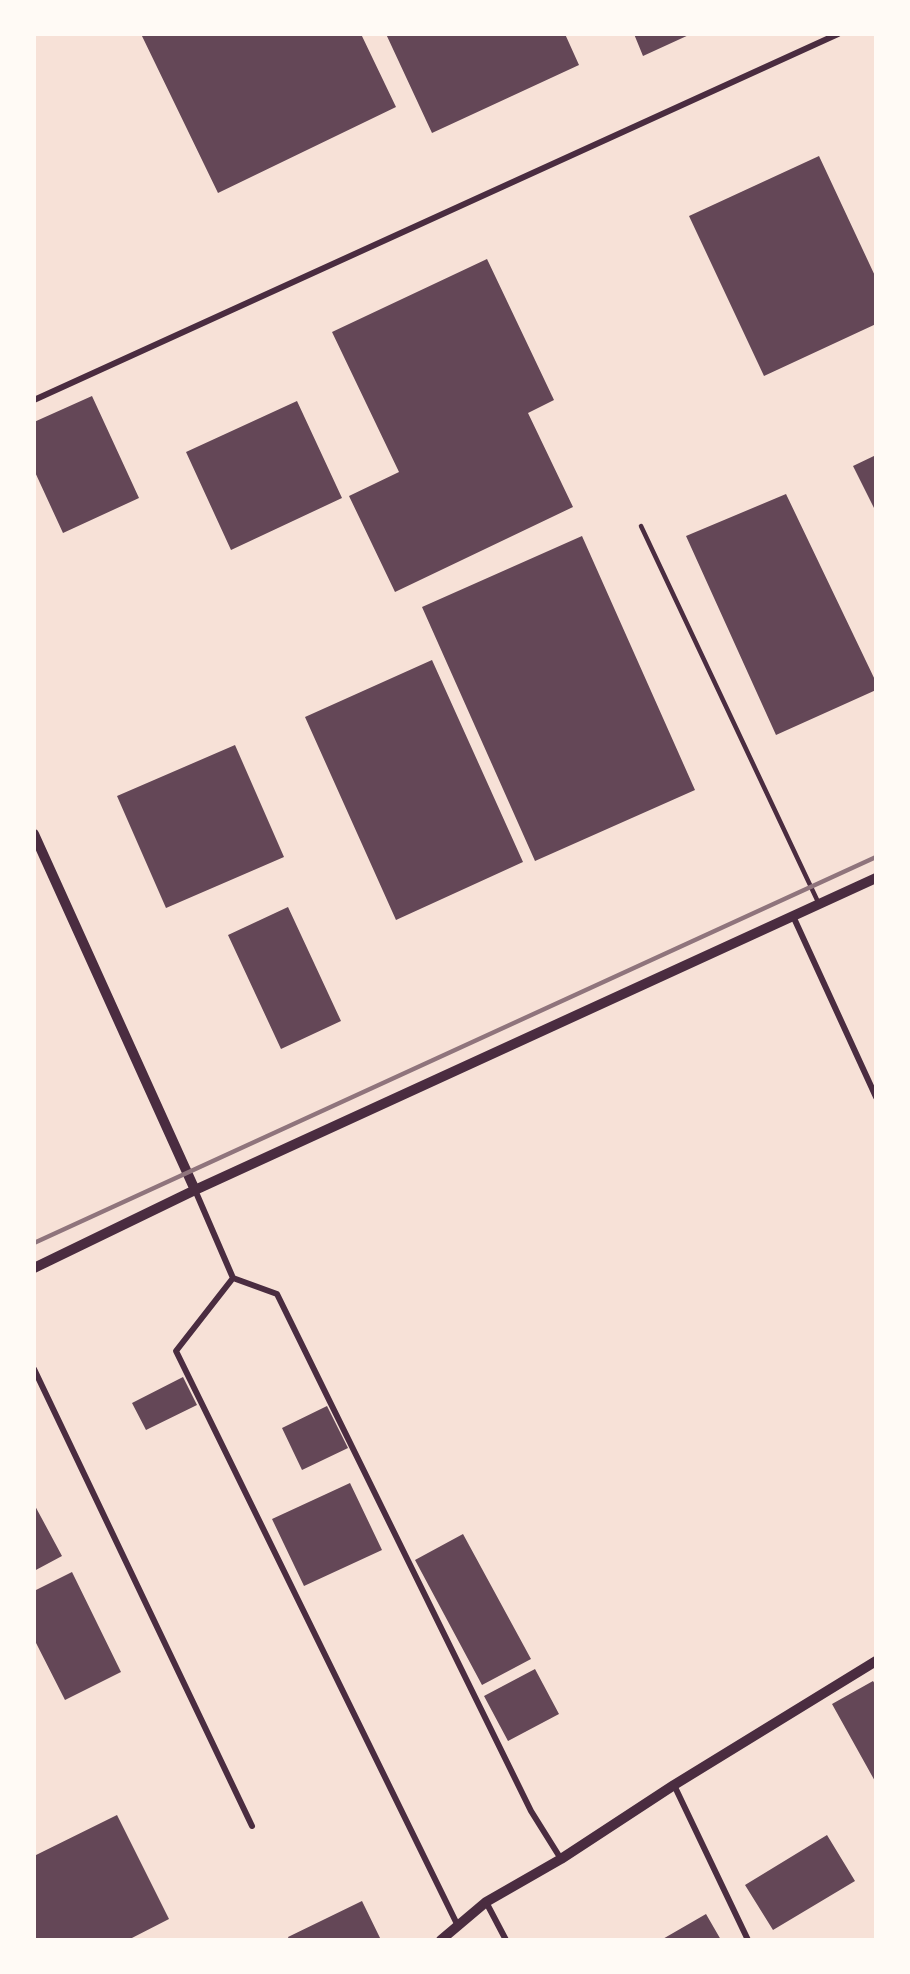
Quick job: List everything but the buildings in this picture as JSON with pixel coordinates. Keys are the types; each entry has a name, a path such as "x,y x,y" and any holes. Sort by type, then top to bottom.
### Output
{"street":[{"path":"34,400 838,34"},
{"path":"34,834 233,1278 277,1294 531,1811 561,1859"},
{"path":"34,1268 195,1190 876,878"},
{"path":"793,916 876,1097"},
{"path":"233,1278 176,1351 457,1924"},
{"path":"34,1369 252,1826"},
{"path":"441,1940 457,1924 486,1902 561,1859 675,1785 876,1661"},
{"path":"675,1785 748,1940"},
{"path":"486,1902 506,1940"}],"lane":[{"path":"641,526 819,904"}],"railway":[{"path":"34,1243 876,857"}]}
